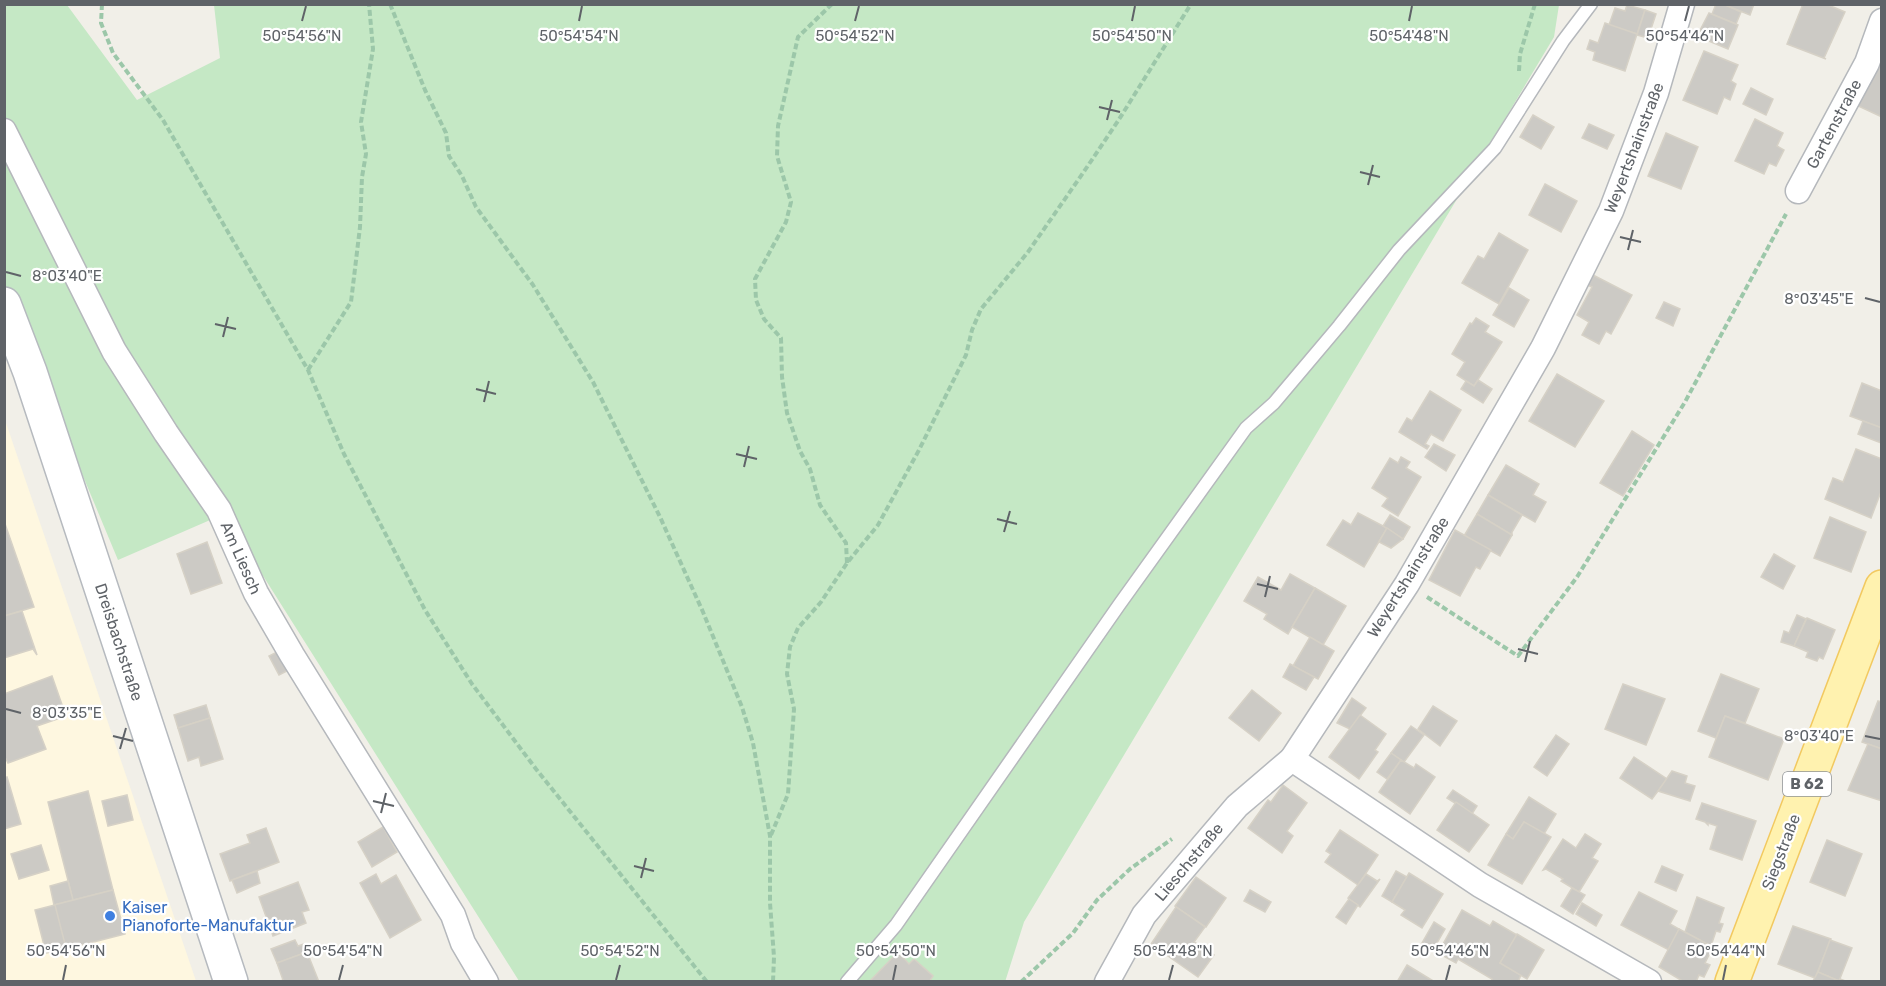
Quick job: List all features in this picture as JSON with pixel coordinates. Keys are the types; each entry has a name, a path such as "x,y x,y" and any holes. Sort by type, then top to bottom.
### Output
{"main road":[{"name":"Dreisbachstraße","path":"4,304 30,372 231,981"},
{"name":"Siegstraße","path":"1732,981 1881,587"}],"street":[{"name":"Weyertshainstraße","path":"1292,759 1407,584 1543,348 1611,211 1656,93 1682,4"},
{"name":"Gartenstraße","path":"1798,191 1867,63 1881,21"},
{"name":"Am Liesch","path":"4,131 114,351 219,510 256,593 453,915 463,943 486,981"},
{"name":"Lieschstraße","path":"1107,981 1144,915 1237,806 1292,759"},
{"path":"1292,759 1480,885 1648,981"}],"lane":[{"path":"847,981 896,925 1119,605 1246,428 1274,403 1399,250 1496,148 1563,41 1591,4"}],"path":[{"path":"102,4 101,23 113,53 163,120 308,370 344,454 425,610 466,675 536,769 707,981"},
{"path":"308,370 351,302 366,154 361,122 373,49 369,4"},
{"path":"390,4 425,90 446,133 449,156 462,176 476,207 533,285 592,382 674,549 742,707 753,743 770,836 773,981"},
{"path":"832,4 798,37 778,126 777,156 791,202 786,222 755,279 756,300 760,310 764,319 781,338 782,377 787,413 800,451 810,469 820,505 846,543 847,563"},
{"path":"770,836 788,794 794,709 787,674 790,647 798,628 821,602 847,563 878,525 919,450 966,355 972,330 981,309 1028,252 1083,173 1191,4"},
{"path":"1520,108 1520,54 1535,4"},
{"path":"1407,584 1518,656 1577,577 1685,402 1798,191"},
{"path":"1021,981 1073,933 1097,900 1130,869 1177,836"}],"shaded area":[{"path":"5,420 196,981 5,981"}],"green space":[{"path":"4,5 67,5 137,100 220,58 214,5 1559,5 1554,37 1024,922 1005,982 519,981 224,514 118,560 5,289"}],"building":[{"path":"1716,4 1723,4 1741,12 1736,24 1712,14"},
{"path":"1723,4 1754,4 1750,15"},
{"path":"1803,4 1826,4 1845,12 1824,58 1826,59 1787,44"},
{"path":"1627,5 1645,10 1637,34 1609,25 1615,8 1625,11"},
{"path":"1645,10 1656,14 1648,38 1637,35"},
{"path":"1709,13 1738,25 1728,49 1697,36"},
{"path":"1605,23 1637,34 1625,71 1593,60 1595,52 1587,49 1590,40 1598,43"},
{"path":"1704,51 1738,65 1731,81 1736,84 1730,100 1724,97 1717,114 1683,100"},
{"path":"1878,61 1882,63 1882,117 1856,105"},
{"path":"1751,88 1773,99 1766,115 1743,104"},
{"path":"1533,115 1554,127 1541,149 1520,137"},
{"path":"1755,119 1783,133 1777,146 1784,150 1776,166 1769,163 1764,174 1735,161"},
{"path":"1589,124 1614,135 1607,149 1582,138"},
{"path":"1666,133 1698,147 1681,189 1648,176"},
{"path":"1545,184 1577,201 1561,232 1529,215"},
{"path":"1499,233 1528,250 1499,304 1462,283 1478,256 1484,259"},
{"path":"1593,275 1632,295 1611,334 1606,331 1599,344 1582,335 1589,322 1577,315 1592,287 1587,285"},
{"path":"1509,288 1529,300 1514,327 1493,315"},
{"path":"1664,302 1680,309 1673,326 1656,318"},
{"path":"1476,318 1489,326 1485,332 1502,342 1474,386 1457,375 1465,362 1452,354 1470,323 1472,324"},
{"path":"1557,374 1604,401 1575,447 1529,421"},
{"path":"1478,380 1492,389 1483,403 1461,389 1466,381 1474,386"},
{"path":"1862,383 1882,391 1882,428 1850,416"},
{"path":"1430,391 1461,410 1443,441 1431,434 1425,444 1429,446 1427,449 1399,432 1407,418 1412,421"},
{"path":"1863,421 1882,428 1881,443 1858,434"},
{"path":"1632,431 1654,445 1623,496 1600,483"},
{"path":"1434,444 1455,455 1446,471 1425,457"},
{"path":"1856,449 1882,459 1882,489 1871,518 1825,499 1833,478 1843,482"},
{"path":"1401,457 1410,462 1406,468 1421,477 1398,516 1382,506 1388,498 1372,488 1390,458 1398,463"},
{"path":"1506,465 1539,484 1533,495 1546,502 1535,522 1488,495"},
{"path":"1488,495 1522,515 1512,535 1477,514"},
{"path":"1358,513 1387,528 1364,567 1327,545 1343,520 1351,525"},
{"path":"1477,514 1512,535 1500,556 1464,536"},
{"path":"1390,515 1410,527 1403,539 1383,526"},
{"path":"1830,517 1866,532 1851,572 1814,558"},
{"path":"4,521 34,607 4,616"},
{"path":"1387,528 1403,539 1391,548 1379,542"},
{"path":"1455,530 1491,550 1480,569 1476,567 1460,596 1429,580"},
{"path":"207,542 222,583 191,594 177,554"},
{"path":"1774,554 1795,566 1783,589 1761,577"},
{"path":"1290,574 1315,588 1288,634 1264,619 1267,614 1244,601 1258,577 1281,590"},
{"path":"1315,588 1346,606 1323,645 1292,627"},
{"path":"22,611 37,655 33,649 4,658 4,616"},
{"path":"1797,615 1806,619 1794,646 1781,642 1784,631 1789,633"},
{"path":"1807,618 1835,630 1823,659 1819,657 1817,661 1806,657 1808,652 1794,646"},
{"path":"1310,637 1334,651 1318,679 1293,666"},
{"path":"277,652 287,671 279,675 269,656"},
{"path":"1290,664 1314,677 1306,690 1283,677"},
{"path":"1721,674 1759,689 1745,723 1725,716 1716,738 1698,731"},
{"path":"52,676 66,716 37,726 46,749 8,763 4,755 4,694"},
{"path":"1623,684 1665,699 1646,745 1605,729"},
{"path":"1252,690 1281,713 1259,741 1229,718"},
{"path":"1352,698 1366,708 1350,729 1337,723"},
{"path":"1878,701 1882,702 1882,749 1862,742"},
{"path":"206,705 210,718 178,728 174,715"},
{"path":"1433,706 1457,721 1440,746 1418,729"},
{"path":"1360,715 1386,734 1375,750 1378,752 1359,779 1329,757"},
{"path":"1725,716 1784,739 1768,780 1709,757"},
{"path":"210,718 223,759 201,766 199,757 188,761 178,728"},
{"path":"1411,726 1424,735 1404,762 1391,753"},
{"path":"1556,735 1569,744 1547,776 1534,767"},
{"path":"1868,744 1882,749 1882,801 1848,790"},
{"path":"1391,753 1401,760 1387,779 1377,772"},
{"path":"1634,757 1667,779 1652,799 1620,778"},
{"path":"1401,760 1414,768 1416,764 1435,777 1410,814 1379,792"},
{"path":"1672,771 1687,776 1685,783 1695,786 1690,801 1658,791"},
{"path":"7,777 21,824 4,829 4,778"},
{"path":"1283,785 1307,803 1287,831 1293,836 1282,853 1248,828 1268,800 1271,802"},
{"path":"1453,790 1477,806 1472,814 1447,798"},
{"path":"88,791 113,890 73,900 48,802"},
{"path":"127,795 133,820 108,826 102,801"},
{"path":"1529,797 1556,814 1544,834 1524,822 1513,839 1506,834"},
{"path":"1456,802 1489,825 1469,852 1437,830"},
{"path":"1702,803 1756,821 1742,860 1710,849 1717,826 1708,823 1708,825 1696,819"},
{"path":"1524,822 1551,837 1522,884 1488,865 1506,834 1513,839"},
{"path":"383,827 397,852 372,867 358,842"},
{"path":"266,828 279,862 230,881 220,854 250,843 247,835"},
{"path":"1340,830 1378,855 1358,885 1325,862 1331,854 1326,851"},
{"path":"1585,834 1601,844 1592,858 1598,861 1579,892 1561,881 1563,879 1546,869 1543,870 1563,839 1576,848"},
{"path":"1827,840 1862,854 1845,896 1810,882"},
{"path":"41,845 49,870 19,879 11,854"},
{"path":"1662,866 1683,875 1676,891 1655,882"},
{"path":"257,871 260,883 237,893 232,880"},
{"path":"1396,871 1407,877 1392,902 1382,896"},
{"path":"1409,873 1443,894 1422,928 1401,915 1405,910 1392,902"},
{"path":"376,874 381,884 396,875 421,920 390,938 360,883"},
{"path":"1366,874 1377,881 1380,879 1360,907 1348,898"},
{"path":"1196,877 1226,898 1206,927 1175,906"},
{"path":"68,881 73,900 54,905 50,886"},
{"path":"298,882 309,910 302,912 306,923 273,936 259,897"},
{"path":"1572,888 1585,895 1573,914 1561,906"},
{"path":"113,890 125,934 66,949 54,905"},
{"path":"1250,890 1271,902 1265,912 1244,901"},
{"path":"1639,892 1677,911 1670,924 1679,929 1669,950 1621,925"},
{"path":"1697,897 1724,908 1719,923 1723,924 1720,932 1716,931 1711,946 1685,932"},
{"path":"1349,899 1358,905 1346,924 1336,917"},
{"path":"1582,903 1602,915 1596,926 1576,914"},
{"path":"55,905 66,948 46,953 35,910"},
{"path":"1176,907 1205,927 1194,942 1214,955 1198,977 1151,944"},
{"path":"1462,910 1490,926 1493,921 1517,935 1500,963 1521,975 1518,982 1491,982 1492,979 1458,959 1456,963 1438,953"},
{"path":"1434,922 1445,929 1433,950 1422,943"},
{"path":"1793,926 1831,939 1815,978 1778,964"},
{"path":"1679,929 1713,947 1705,963 1710,965 1704,977 1699,975 1696,982 1684,982 1659,967"},
{"path":"1517,934 1544,950 1527,979 1500,963"},
{"path":"295,940 298,946 304,944 307,952 277,963 271,949"},
{"path":"1830,940 1852,948 1839,981 1818,972"},
{"path":"307,952 319,982 278,982 283,980 277,963"},
{"path":"898,952 909,964 914,959 933,976 929,982 869,982"},
{"path":"1407,965 1435,982 1397,982"},
{"path":"1818,972 1839,981 1840,979 1848,982 1813,981"}],"place":[{"name":"Kaiser Pianoforte-Manufaktur","path":"110,916"}]}
